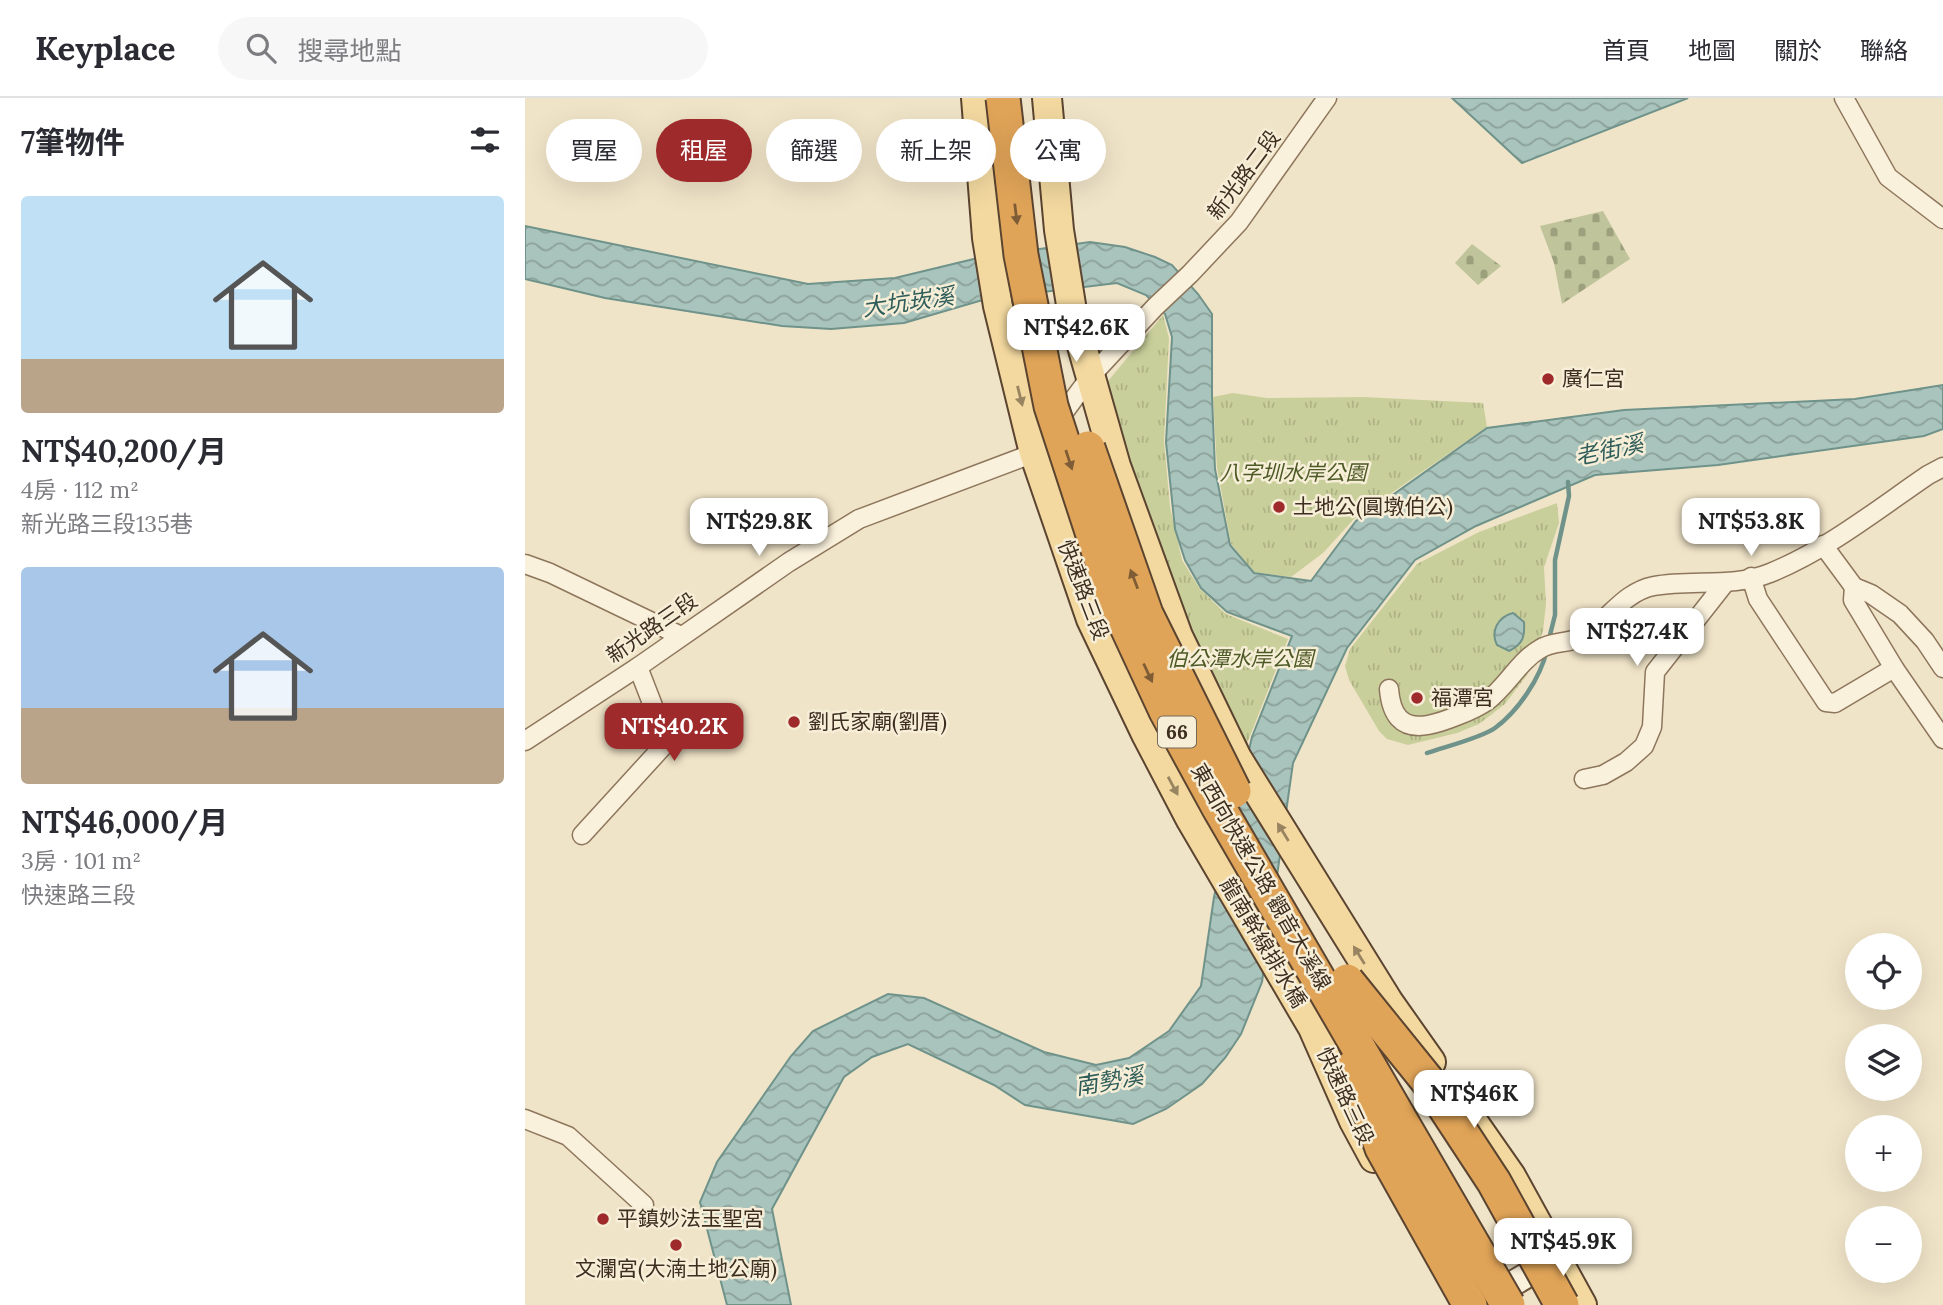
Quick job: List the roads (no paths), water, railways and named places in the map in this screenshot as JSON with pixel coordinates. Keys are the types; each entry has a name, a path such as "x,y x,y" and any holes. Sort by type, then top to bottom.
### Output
{"highway":[{"name":"東西向快速公路 觀音大溪線","path":"1003,98 1021,256 1051,406 1114,599 1166,711 1260,881 1338,988 1411,1102 1470,1197 1530,1305"},
{"name":"東西向快速公路 觀音大溪線","path":"1026,98 1030,153 1051,306 1074,403 1121,544 1146,614 1238,798 1338,988"},
{"path":"1338,988 1382,1148 1486,1304"},
{"path":"1338,988 1435,1091 1494,1182 1562,1305"}],"main road":[{"name":"快速路三段","path":"976,98 987,238 998,306 1034,453 1091,619 1146,733 1212,857"},
{"name":"66","path":"1047,98 1059,230 1072,311 1116,466 1178,636 1237,758 1388,1001 1511,1176 1545,1265 1582,1305"},
{"name":"龍南幹線排水橋","path":"1212,857 1313,1028"},
{"name":"快速路三段","path":"1313,1028 1354,1121 1451,1305"}],"street":[{"name":"新光路二段","path":"1034,453 1090,377 1239,222 1327,98"},
{"path":"1844,98 1888,177 1943,219"},
{"name":"新光路三段","path":"525,741 638,667 789,562 859,519 1034,453"},
{"path":"1389,689 1390,706 1401,721 1425,726 1440,722 1487,701 1528,658 1550,645 1583,636 1615,607 1653,586 1725,583 1768,574 1823,545 1943,467"},
{"path":"1823,545 1854,587 1871,594 1900,614 1926,641 1943,667"},
{"path":"525,564 550,573 681,636"},
{"path":"1751,578 1758,599 1826,702 1835,703 1893,668"},
{"path":"1584,779 1603,775 1626,762 1644,746 1652,727 1655,672 1725,583"},
{"path":"1854,587 1853,600 1893,668 1943,739"},
{"path":"582,835 667,742 638,667"},
{"name":"快速路三段","path":"1313,1028 1380,1116 1486,1304"},
{"path":"525,1119 568,1136 644,1205"},
{"path":"1486,1304 1545,1265 1551,1305"}],"water":[{"path":"1452,98 1688,98 1522,163"},
{"path":"525,226 808,284 895,278 982,257 1090,242 1125,247 1172,265 1212,314 1215,469 1230,545 1254,573 1311,581 1356,521 1487,428 1624,410 1855,399 1943,385 1943,429 1924,436 1718,465 1595,475 1476,526 1415,560 1347,648 1293,763 1262,982 1241,1034 1225,1058 1202,1084 1166,1109 1133,1124 1025,1105 994,1085 908,1044 872,1057 844,1077 772,1209 791,1305 727,1305 700,1202 717,1162 791,1056 813,1031 888,994 924,998 1044,1052 1096,1065 1129,1058 1169,1031 1201,986 1214,897 1252,737 1292,636 1227,612 1201,588 1185,560 1175,529 1166,442 1172,337 1165,314 1146,295 1117,283 986,299 904,323 831,329 782,326 605,298 525,279"},
{"path":"1513,613 1524,622 1524,632 1520,643 1509,651 1497,645 1494,635 1499,621"}],"waterway":[{"path":"1549,639 1555,615 1555,560 1569,496 1568,482"},
{"path":"1427,753 1481,735 1504,721 1534,683 1547,650"}],"place":[{"name":"廣仁宮","path":"1548,379"},
{"name":"土地公(圓墩伯公)","path":"1279,507"},
{"name":"福潭宮","path":"1417,698"},
{"name":"劉氏家廟(劉厝)","path":"794,722"},
{"name":"平鎮妙法玉聖宮","path":"603,1219"},
{"name":"文瀾宮(大湳土地公廟)","path":"676,1245"}],"water label":[{"name":"大坑崁溪","path":"908,302"},
{"name":"老街溪","path":"1609,450"},
{"name":"南勢溪","path":"1109,1081"}],"park label":[{"name":"八字圳水岸公園","path":"1293,473"},
{"name":"伯公潭水岸公園","path":"1240,659"}]}
